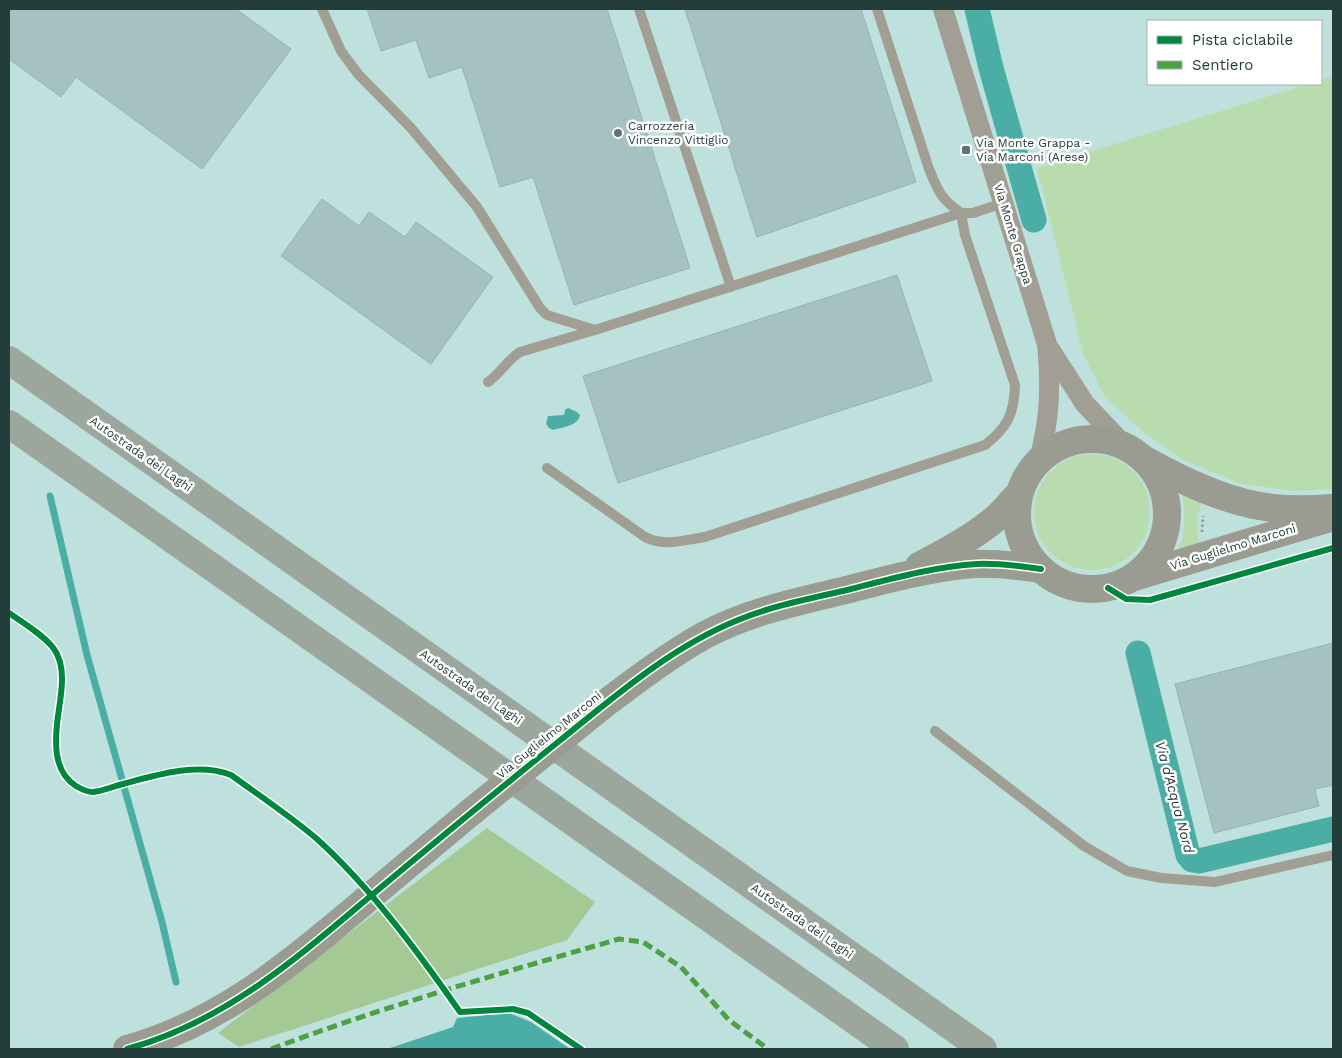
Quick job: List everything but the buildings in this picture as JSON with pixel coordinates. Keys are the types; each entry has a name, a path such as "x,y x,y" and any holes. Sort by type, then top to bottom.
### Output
{"highway":[{"name":"Autostrada dei Laghi","path":"9,360 983,1049"},
{"path":"9,424 895,1049"}],"street":[{"name":"Via Monte Grappa","path":"943,9 1047,344 1050,381 1049,412 1039,460"},
{"name":"Via Monte Grappa","path":"1047,344 1085,404 1134,453"},
{"path":"1102,439 1134,453 1157,475 1165,493 1168,512 1166,531 1159,549 1148,565 1133,578 1108,588 1084,589 1061,583 1041,569 1028,554 1019,535 1016,514 1019,494 1027,476 1039,460 1057,447 1079,440 1102,439"},
{"name":"Via Guglielmo Marconi","path":"1134,453 1178,478 1210,492 1255,506 1307,510 1333,508"},
{"name":"Via Guglielmo Marconi","path":"896,578 970,537 996,518 1019,494"},
{"name":"Via Guglielmo Marconi","path":"1133,578 1333,517"},
{"name":"Via Guglielmo Marconi","path":"127,1049 179,1031 214,1014 249,992 316,942 471,812 602,706 647,672 705,635 739,619 776,607 896,578 978,564 1041,569"}],"lane":[{"path":"322,9 341,51 358,74 411,128 477,207 540,308 547,315 595,330"},
{"path":"640,9 731,286"},
{"path":"547,468 645,537 654,542 672,542 704,537 985,445 999,434 1009,420 1014,401 1015,385 965,234 961,213 948,204 939,193 929,169 877,9"},
{"path":"488,382 494,378 511,357 520,352 595,330 961,213 987,209 1003,203"},
{"path":"935,731 1084,846 1128,871 1161,878 1215,882 1333,855"}],"path":[{"path":"1203,536 1204,510"}],"green space":[{"path":"1333,76 1333,489 1293,491 1238,483 1183,460 1142,431 1105,397 1083,354 1037,168 1305,85 1322,85 1322,80"},
{"path":"1092,454 1114,458 1124,463 1133,471 1141,480 1146,490 1150,512 1146,534 1141,544 1133,553 1124,561 1114,566 1092,570 1070,566 1060,561 1051,553 1043,544 1038,534 1034,512 1038,490 1043,480 1051,471 1060,463 1070,458"},
{"path":"1182,494 1202,502 1197,523 1199,544 1178,549 1184,528"},
{"path":"487,828 595,902 567,940 239,1047 218,1033"}],"water":[{"path":"568,408 580,415 579,419 570,426 553,430 549,428 546,424 548,416 564,415 565,410"},
{"path":"509,1013 531,1022 570,1049 387,1049 453,1027 457,1018"}],"waterway":[{"name":"Via d'Acqua Nord","path":"977,9 991,68 1034,220"},
{"path":"50,496 87,655 162,922 176,982"},
{"name":"Via d'Acqua Nord","path":"1138,653 1188,855 1192,860 1199,861 1333,829"}],"marked path":[{"path":"271,1049 400,1004 619,939 643,942 681,967 729,1020 768,1049"}],"cycle path":[{"path":"1108,588 1126,599 1150,600 1333,548"},
{"path":"127,1049 163,1037 196,1022 228,1005 288,964 622,691 666,659 713,631 738,620 780,606 930,570 962,565 985,564 1041,569"},
{"path":"9,613 45,639 54,649 61,664 62,681 56,744 59,763 68,780 84,790 93,792 177,771 219,771 231,775 296,822 337,858 393,921 460,1012 513,1009 528,1013 581,1049"}],"place":[{"name":"Carrozzeria Vincenzo Vittiglio","path":"618,133"},
{"name":"Via Monte Grappa - Via Marconi (Arese)","path":"966,150"}]}
